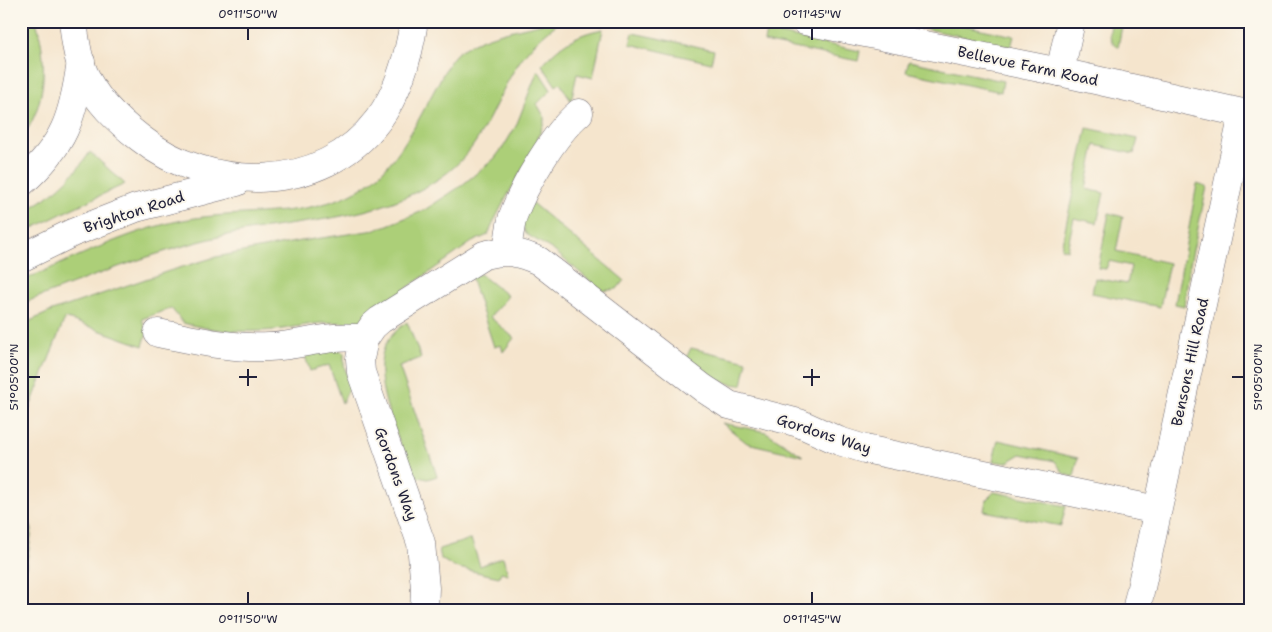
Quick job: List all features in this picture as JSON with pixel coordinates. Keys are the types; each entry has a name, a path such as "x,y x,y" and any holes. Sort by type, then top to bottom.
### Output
{"street":[{"path":"73,37 84,72 99,99 115,117 146,143 163,154 196,168 225,176 268,179 304,171 322,163 355,142 377,121 385,108 408,53 414,21"},
{"path":"408,53 436,21"},
{"name":"Bellevue Farm Road","path":"804,21 1060,72 1247,114"},
{"path":"1060,72 1071,21"},
{"path":"21,183 45,160 65,131 73,111 73,37"},
{"path":"158,333 250,347 271,347 342,336 364,339 373,326 389,313 484,255 507,250 512,218 519,200 555,139 578,113"},
{"name":"Bensons Hill Road","path":"1136,611 1157,510 1247,114"},
{"name":"Brighton Road","path":"21,258 72,233 136,208 251,179"},
{"name":"Gordons Way","path":"507,250 539,261 703,388 729,405 799,423 858,447 1157,510"},
{"name":"Gordons Way","path":"364,339 360,366 367,394 421,543 425,588 424,611"}],"green space":[{"path":"21,21 36,21 42,52 43,82 36,112 30,126 21,139"},
{"path":"551,21 561,21 549,30 520,61 478,139 468,153 440,178 415,192 389,203 362,211 196,242 120,266 21,304 21,281 121,238 183,220 296,210 339,199 360,189 373,180 395,157 457,53 471,44 493,35"},
{"path":"919,21 944,21 1014,36 1011,47 918,27"},
{"path":"1112,21 1123,21 1118,47 1112,42 1110,36"},
{"path":"603,29 593,78 577,74 571,101 560,83 556,86 542,65 555,51 570,41"},
{"path":"766,31 860,51 858,61 764,42"},
{"path":"633,33 714,50 711,63 630,44"},
{"path":"909,61 1003,81 1001,92 906,72"},
{"path":"538,70 551,90 537,104 544,116 544,122 539,137 494,220 488,235 472,242 355,325 335,322 275,330 229,331 183,323 171,308 142,319 147,333 143,346 65,318 21,430 21,325 52,311 216,257 295,242 375,230 423,211 461,186 494,159 516,126"},
{"path":"1087,128 1138,139 1134,154 1095,145 1086,189 1104,193 1097,223 1074,218 1067,250 1061,248"},
{"path":"90,152 125,184 21,234 21,213 60,187 76,171"},
{"path":"1197,184 1207,187 1190,264 1184,306 1175,304"},
{"path":"532,203 624,280 617,289 602,291 553,250 526,234 521,222"},
{"path":"1109,213 1123,217 1116,251 1169,263 1160,307 1092,293 1095,278 1127,284 1131,266 1109,261 1106,269 1098,268"},
{"path":"480,274 508,296 490,317 514,338 503,352 501,345 494,347 471,277"},
{"path":"407,322 421,358 399,366 437,476 428,479 413,476 389,412 381,379 381,363 384,348 391,336"},
{"path":"691,348 747,361 742,385 726,383 699,368 686,358"},
{"path":"335,349 344,353 344,365 350,387 342,403 329,365 310,371 304,353"},
{"path":"722,423 766,432 803,456 747,443"},
{"path":"998,440 1078,458 1074,477 1064,474 1055,461 1021,454 1006,463 993,461"},
{"path":"994,492 1066,506 1061,526 984,511 986,500"},
{"path":"21,493 32,530 21,597"},
{"path":"471,539 480,566 503,557 508,574 501,572 499,577 454,567 441,559 439,549"}]}
